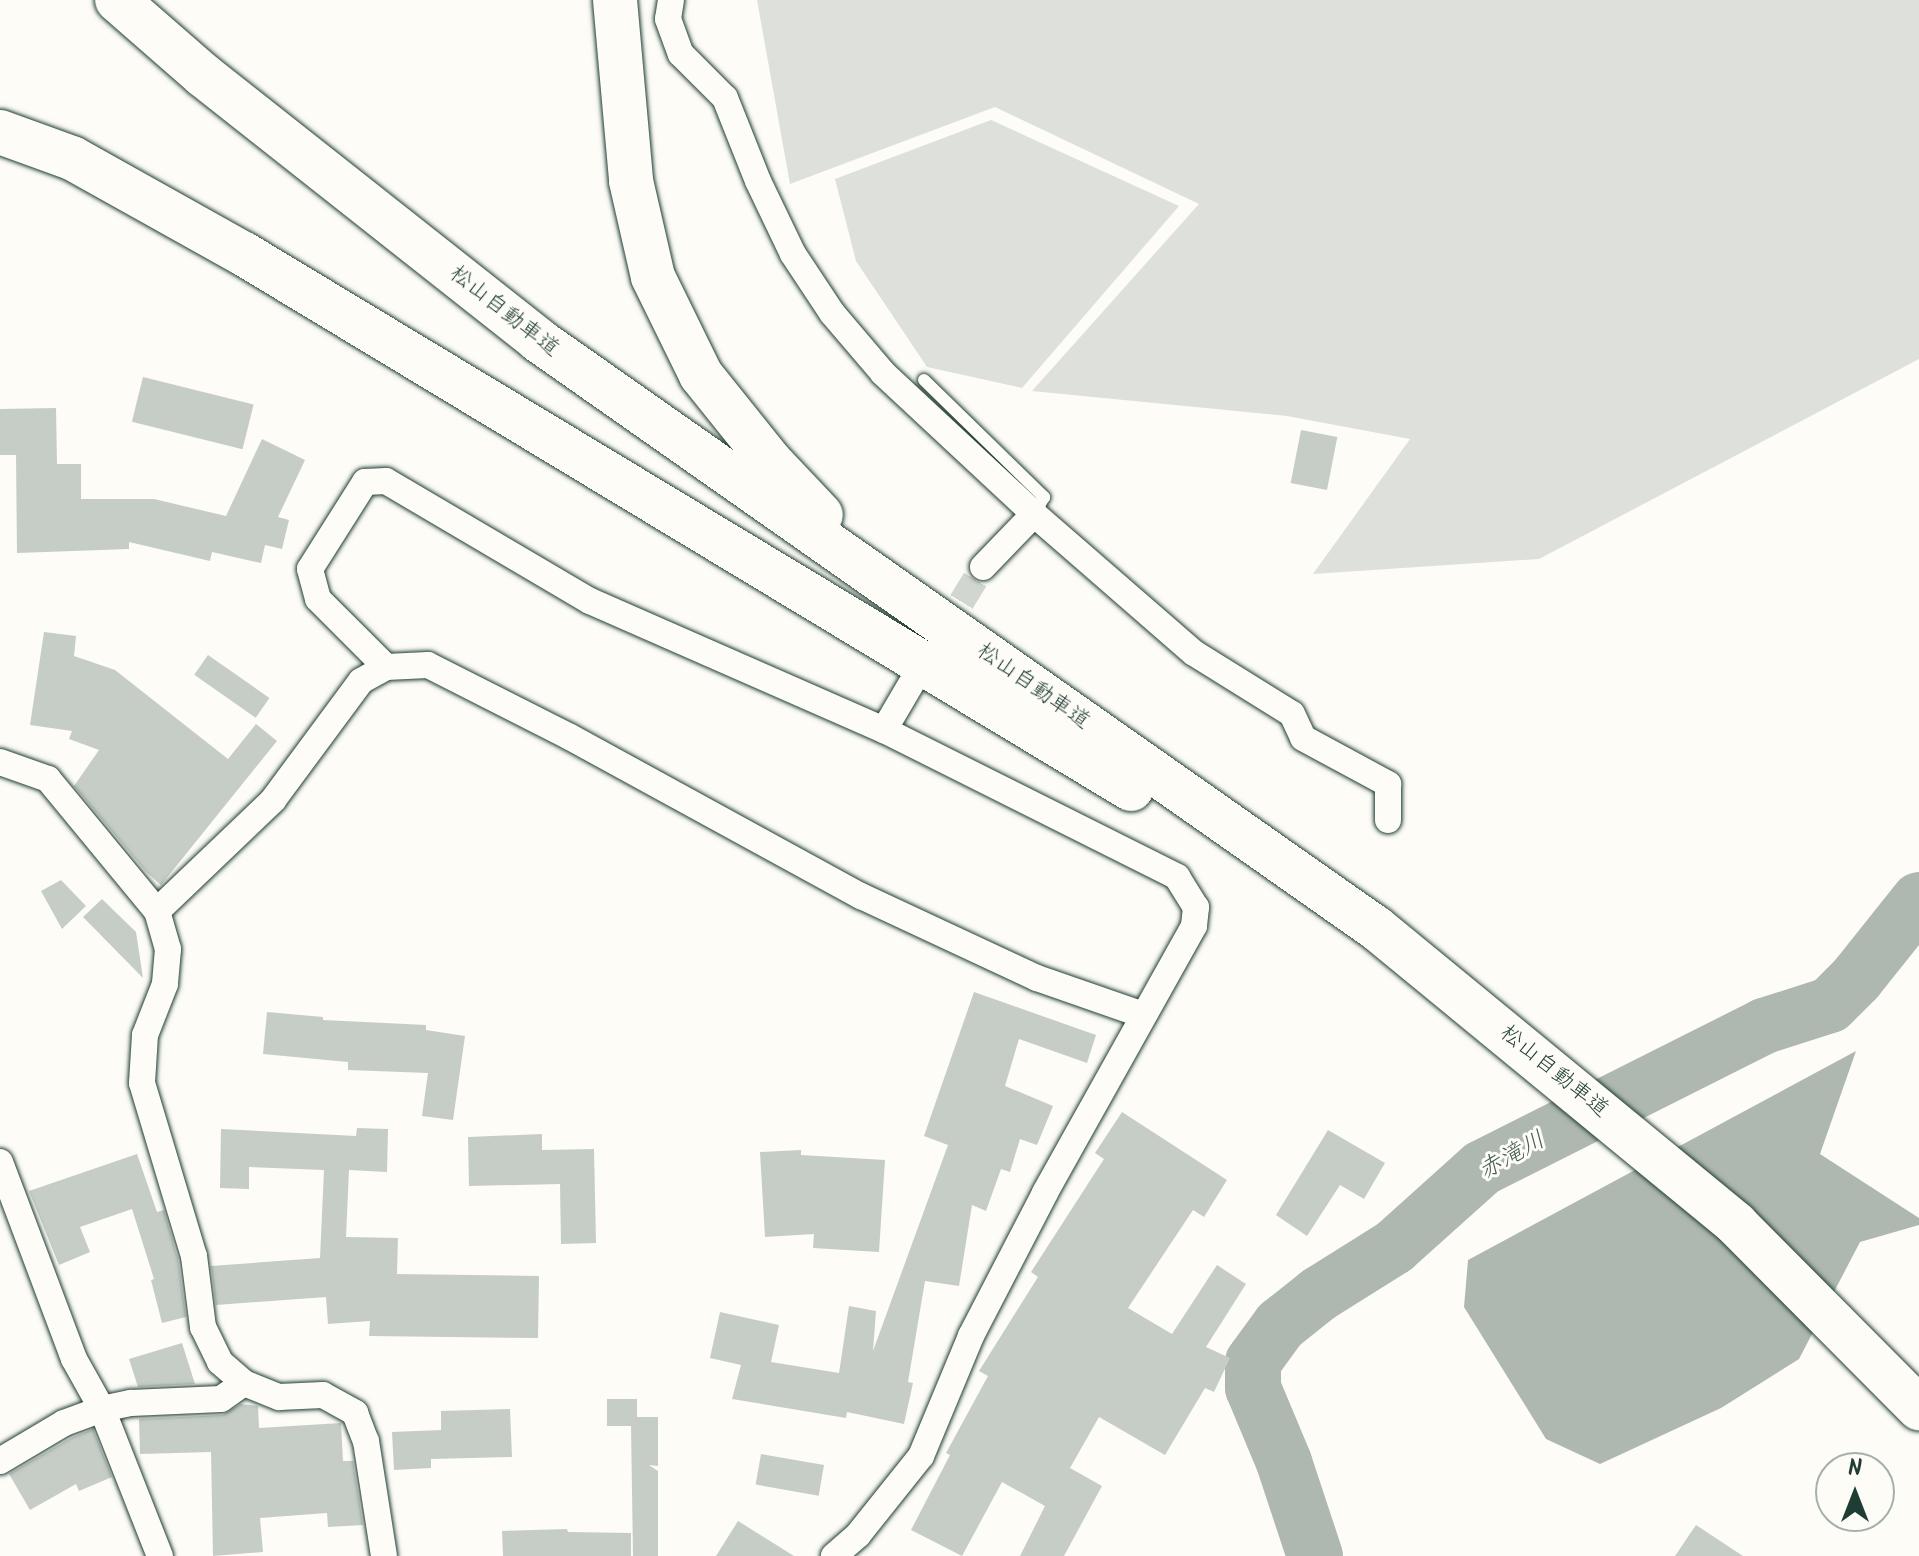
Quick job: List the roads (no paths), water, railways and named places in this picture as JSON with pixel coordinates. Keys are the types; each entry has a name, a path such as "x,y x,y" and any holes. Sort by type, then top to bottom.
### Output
{"highway":[{"name":"松山自動車道","path":"117,0 203,75 538,340 1408,954 1567,1081 1736,1224 1919,1408"},
{"path":"615,0 631,181 653,277 701,375 770,461 885,583"},
{"path":"0,132 72,158 244,254 1408,954"}],"street":[{"path":"671,0 668,19 681,54 725,98 758,181 793,254 832,313 883,373 1034,514 1194,653 1292,714 1303,738 1388,784 1388,820"},
{"path":"386,667 318,599 310,569 365,482 386,481 590,601 884,730 1177,877 1196,907 1194,926 971,1336 921,1456 858,1535 834,1556"},
{"path":"983,567 1034,514"},
{"path":"157,911 273,800 361,681 386,667 428,665 570,737 861,896 1037,978 1143,1015"},
{"path":"884,730 911,684"},
{"path":"0,762 48,779 157,911 168,949 165,984 145,1035 142,1083 194,1256 203,1327 220,1362 244,1383 279,1397 323,1395 355,1413 366,1441 384,1556"},
{"path":"0,1162 74,1359 102,1409 160,1556"},
{"path":"0,1461 64,1423 102,1409 131,1403 221,1399 244,1383"}],"lane":[{"path":"924,380 1044,497 1034,514"}],"waterway":[{"name":"赤滝川","path":"1315,1556 1284,1462 1253,1388 1253,1362 1280,1325 1319,1294 1394,1247 1482,1168 1764,1026 1830,1005 1856,979 1919,900"}],"tunnel":[{"path":"941,635 983,567"}]}
